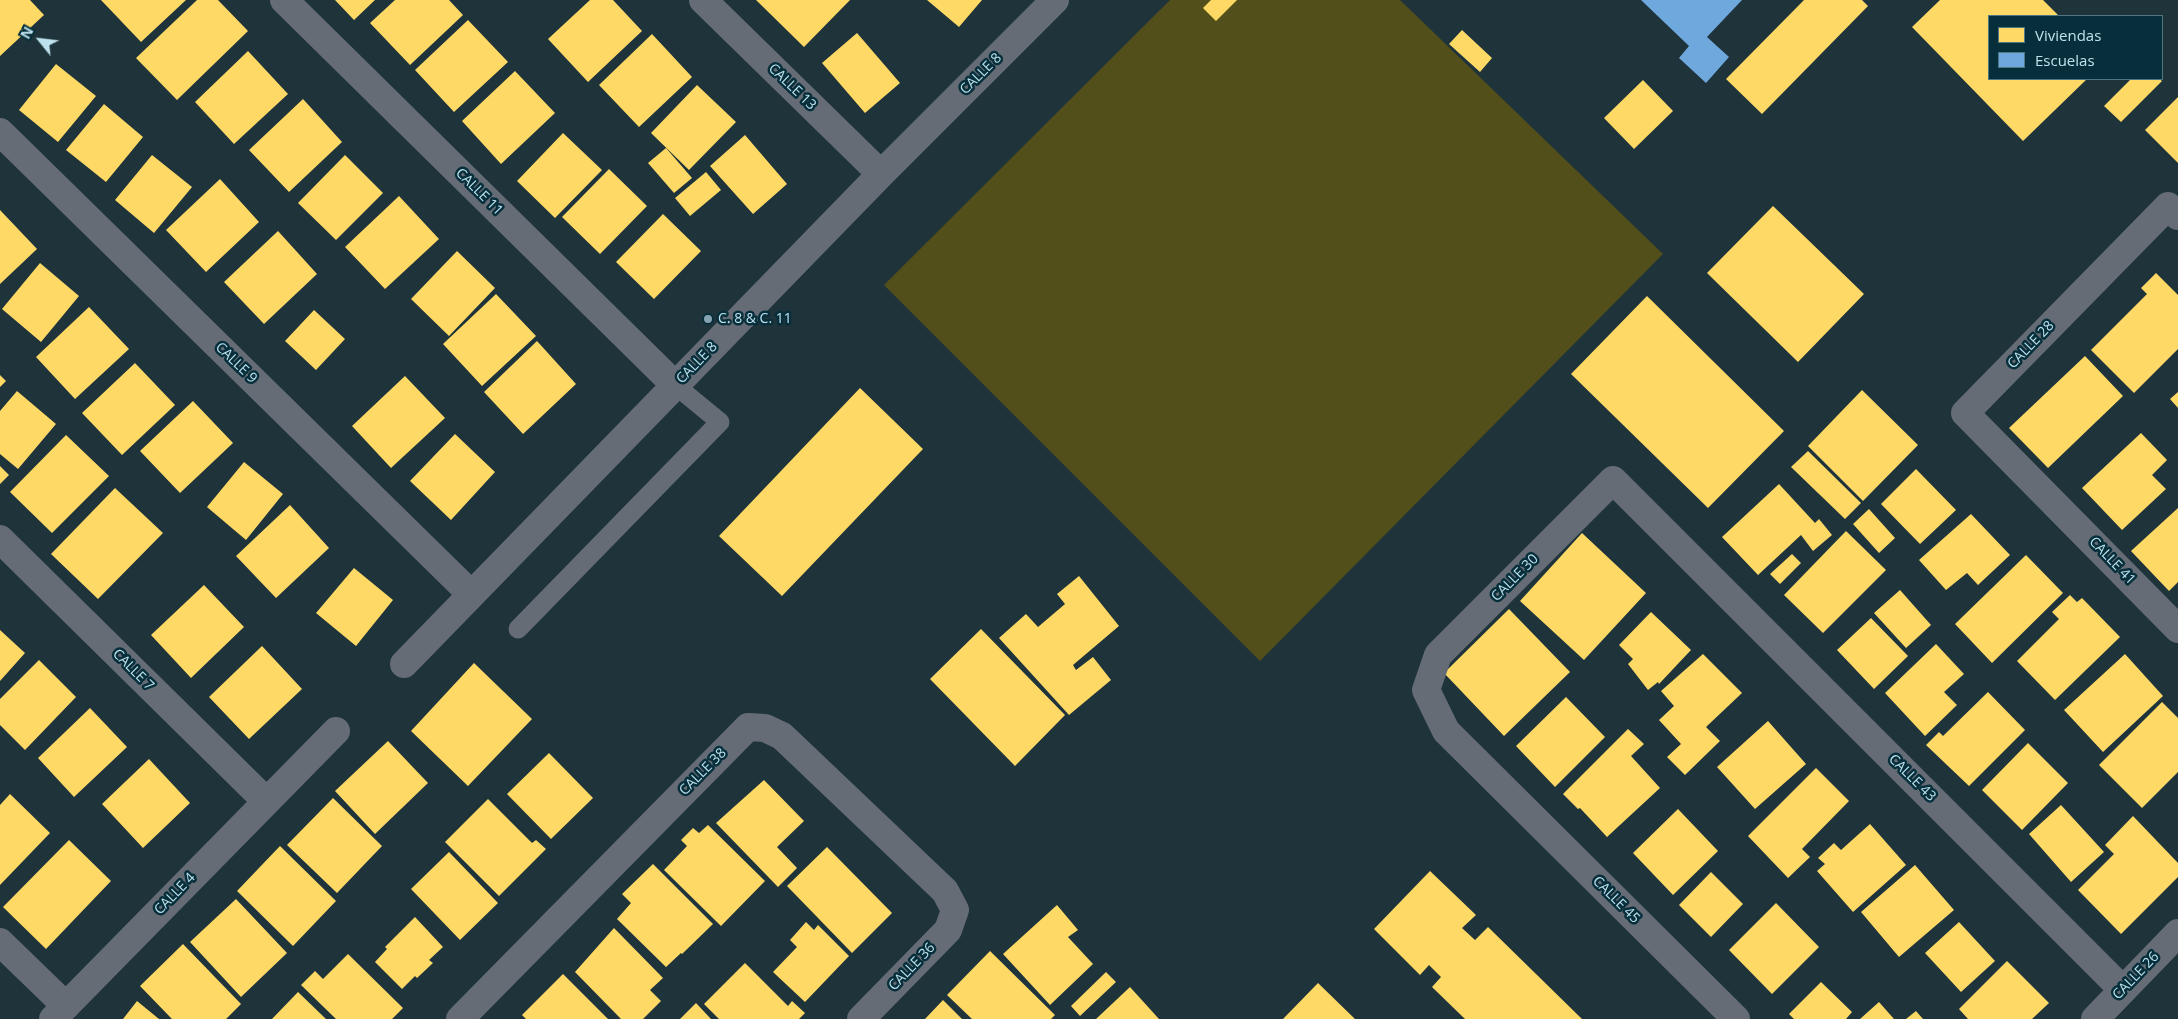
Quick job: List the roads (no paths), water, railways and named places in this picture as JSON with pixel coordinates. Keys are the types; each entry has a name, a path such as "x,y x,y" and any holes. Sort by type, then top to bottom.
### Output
{"street":[{"name":"CALLE 11","path":"284,0 675,385"},
{"name":"CALLE 13","path":"702,0 881,174"},
{"name":"CALLE 8","path":"404,664 881,174 1055,0"},
{"name":"CALLE 9","path":"0,132 471,594"},
{"name":"CALLE 28","path":"2046,494 1965,413 2168,206 2178,216"},
{"name":"CALLE 30","path":"1496,781 1446,731 1426,690 1438,656 1614,480 1702,566"},
{"name":"CALLE 41","path":"2046,494 2178,629"},
{"name":"CALLE 7","path":"0,539 266,801"},
{"name":"CALLE 43","path":"1702,566 2122,990"},
{"name":"CALLE 38","path":"460,1019 748,727 765,728 782,736 946,891 955,910"},
{"name":"CALLE 4","path":"60,1012 336,731"},
{"name":"CALLE 45","path":"1496,781 1736,1019"},
{"name":"CALLE 36","path":"861,1019 948,930 955,910"},
{"name":"CALLE 26","path":"2094,1019 2178,933"},
{"path":"0,942 60,1012"}],"lane":[{"path":"518,629 720,422 675,385"}],"place":[{"name":"C. 8 & C. 11","path":"708,319"}]}
